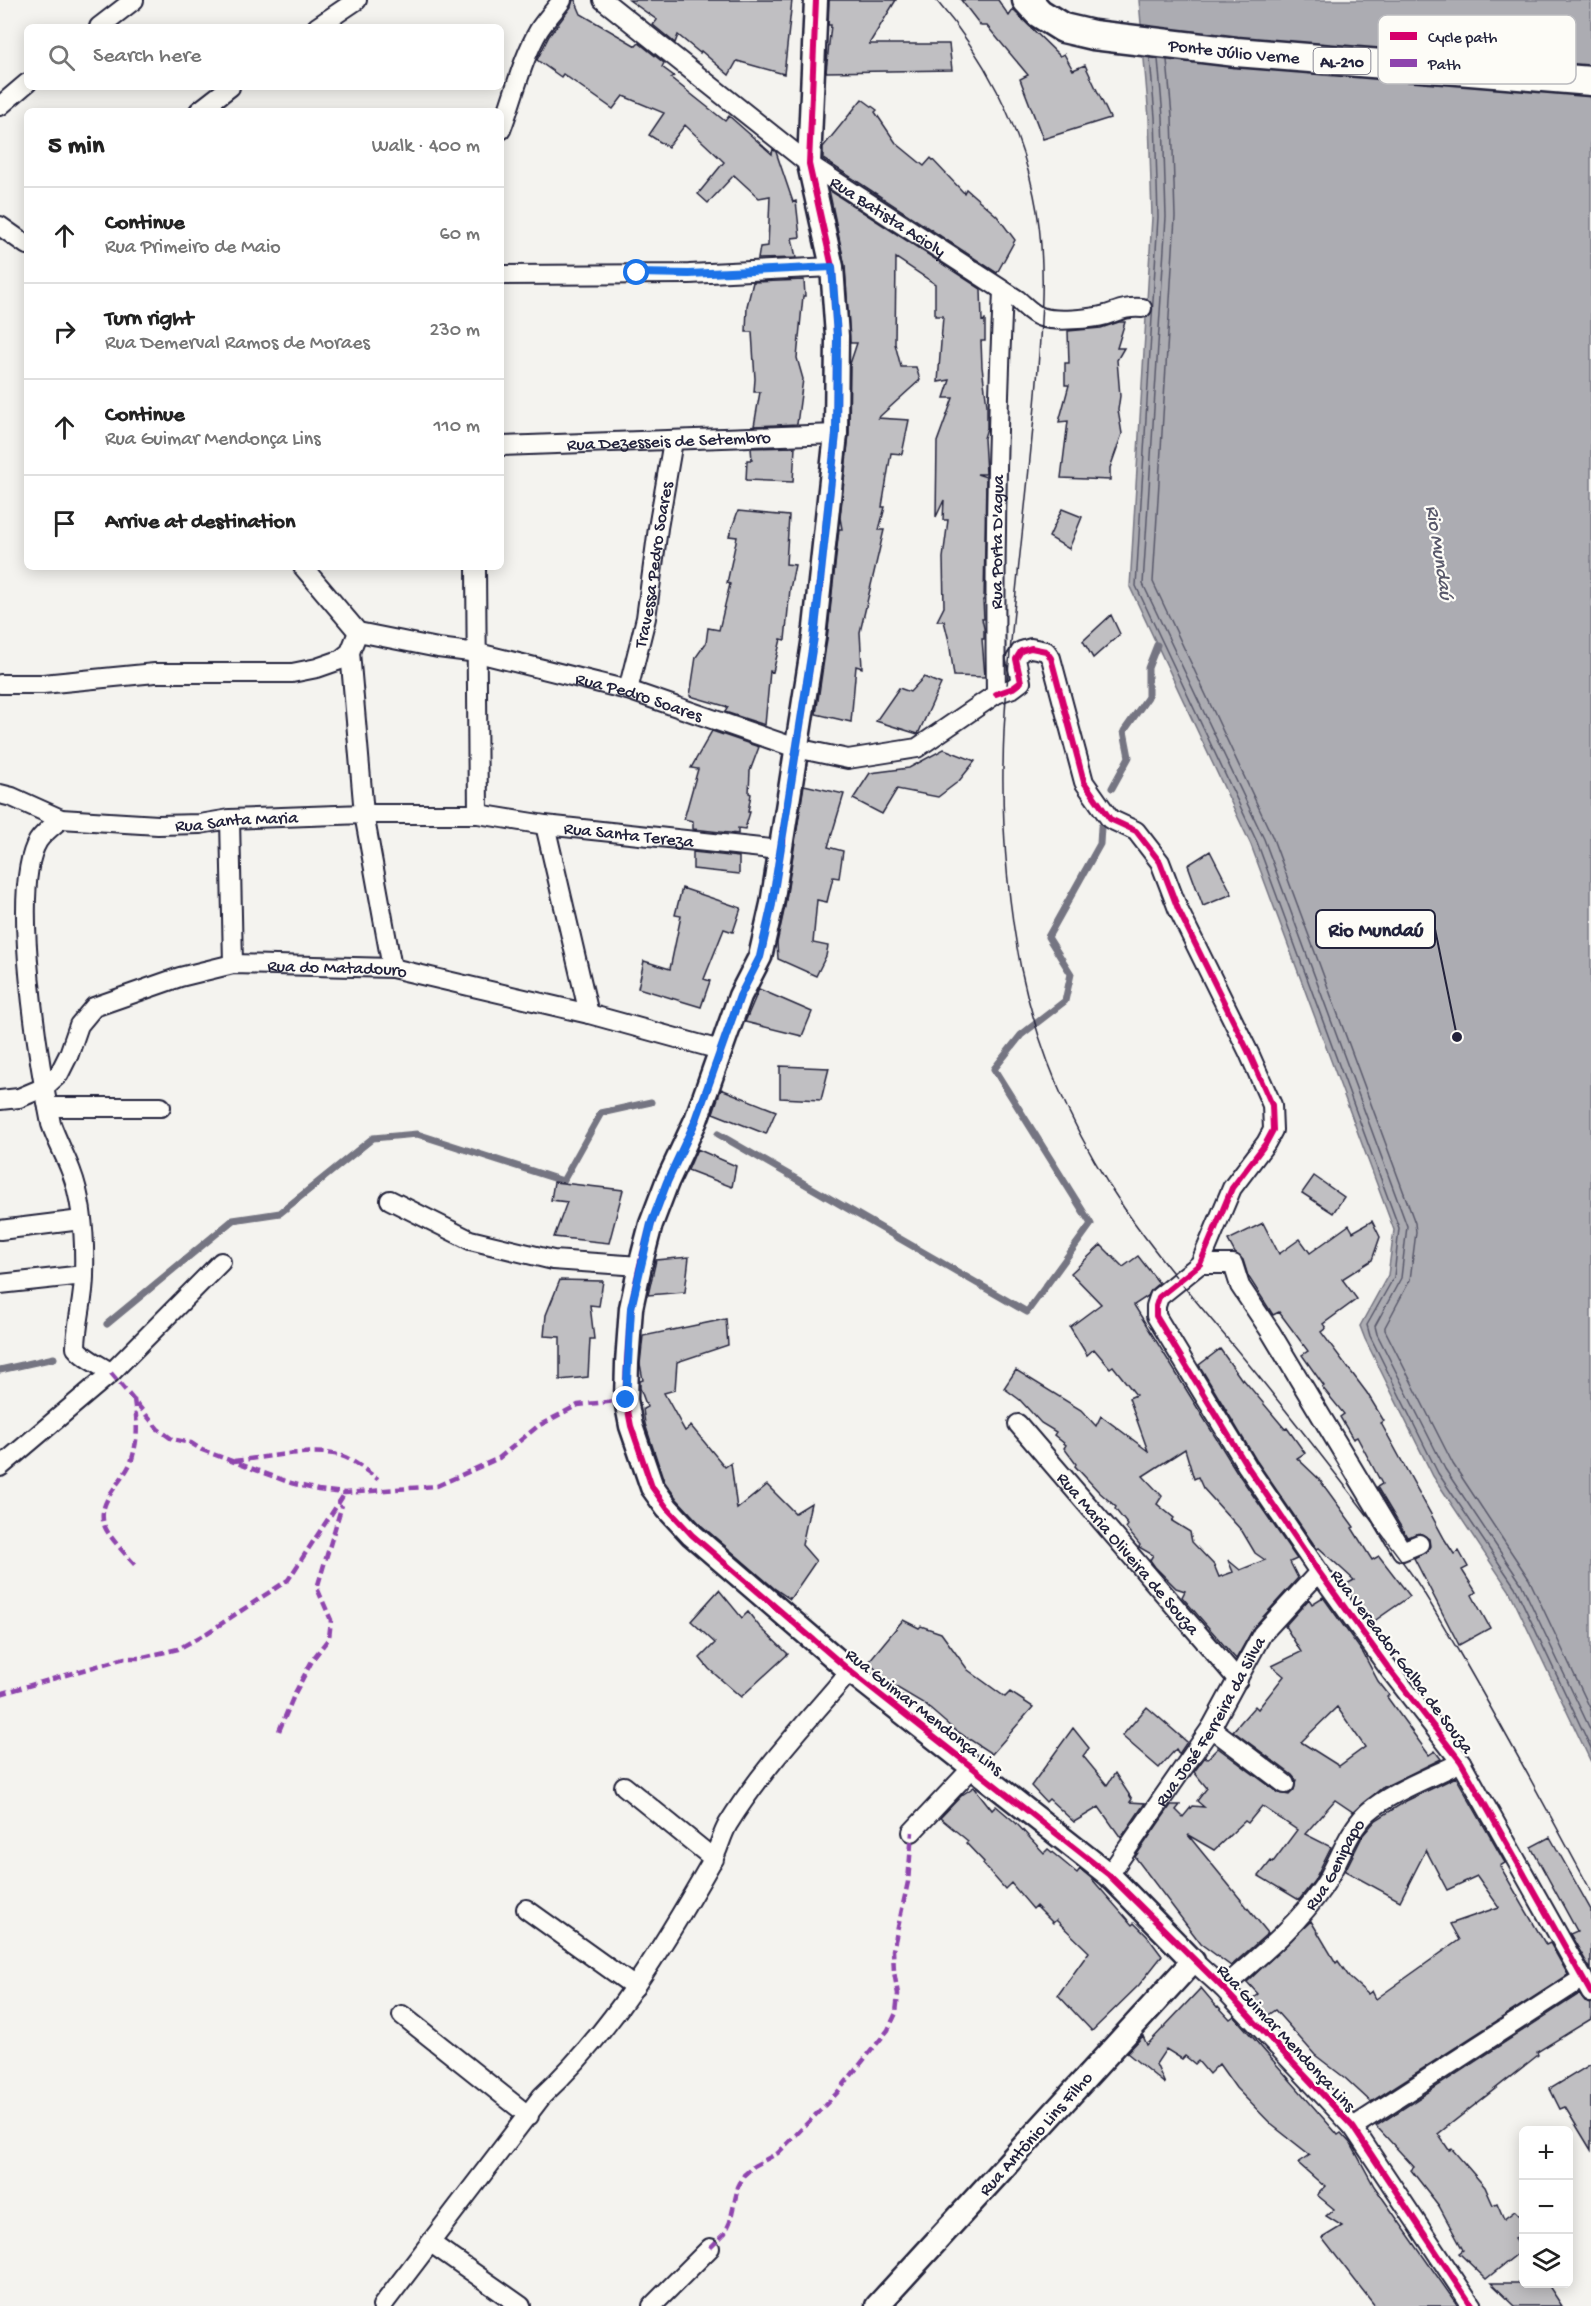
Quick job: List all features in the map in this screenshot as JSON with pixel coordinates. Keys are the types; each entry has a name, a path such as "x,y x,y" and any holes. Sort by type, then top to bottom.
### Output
{"main road":[{"name":"Ponte Júlio Verne","path":"1027,0 1039,13 1063,28 1094,35 1236,52 1378,64"},
{"name":"Ponte Júlio Verne","path":"1576,80 1591,81"}],"street":[{"path":"103,24 134,0"},
{"path":"321,24 357,0"},
{"path":"504,123 514,99 524,61 540,29 562,0"},
{"name":"Rua Batista Acioly","path":"603,0 809,164 1042,318 1071,319 1104,315 1125,307 1143,308"},
{"name":"Rua Guimar Mendonça Lins","path":"816,0 809,164 832,267 837,336 836,434 814,637 772,904 760,957 740,996 696,1120 667,1182 651,1224 640,1266 631,1308 626,1400 631,1426 652,1487 692,1535 850,1671 1109,1875 1223,1988 1353,2127 1472,2306"},
{"path":"0,106 24,86"},
{"path":"203,108 226,90"},
{"path":"0,226 24,241"},
{"path":"504,275 689,274 832,267"},
{"name":"Rua Porta D'agua","path":"996,694 994,556 1003,291"},
{"name":"Rua Dezesseis de Setembro","path":"504,446 836,434"},
{"name":"Travessa Pedro Soares","path":"628,690 645,618 673,441"},
{"path":"306,570 358,632 350,651 364,814 392,968"},
{"path":"476,570 478,814"},
{"name":"Rua Pedro Soares","path":"358,632 438,648 478,652 628,690 796,748 848,759 916,748 996,694"},
{"path":"996,694 1013,688 1021,682 1016,659 1021,651 1031,648 1046,651 1051,658 1084,782 1110,819 1136,831 1160,862 1178,909 1272,1105 1273,1130 1256,1158 1232,1188 1200,1263 1233,1264 1240,1286 1270,1331 1402,1551 1419,1544"},
{"path":"0,684 43,684 166,672 292,673 317,669 339,660 350,651"},
{"name":"Rua Santa Maria","path":"0,794 61,819 158,825 200,824 230,819 364,814 478,814"},
{"name":"Rua Santa Tereza","path":"478,814 545,825 780,850"},
{"path":"61,819 38,841 31,861 27,894 29,968 48,1107 59,1147 74,1181 81,1220 84,1275 76,1348 111,1373"},
{"path":"230,819 233,964"},
{"path":"545,825 589,1014"},
{"name":"Rua do Matadouro","path":"0,1100 19,1098 45,1087 59,1074 79,1025 94,1007 180,977 233,964 392,968 589,1014 720,1050"},
{"path":"48,1107 161,1107"},
{"path":"390,1200 470,1240 553,1260 640,1266"},
{"path":"0,1230 81,1220"},
{"path":"0,1467 111,1373 221,1262"},
{"name":"Rua Vereador Galba de Souza","path":"1200,1263 1159,1297 1156,1316 1247,1466 1319,1572 1392,1673 1461,1762 1587,1985"},
{"path":"0,1284 84,1275"},
{"name":"Rua Maria Oliveira de Souza","path":"1018,1424 1238,1680"},
{"name":"Rua José Ferreira da Silva","path":"1109,1875 1211,1728 1262,1635 1319,1572"},
{"path":"382,2306 542,2096 570,2070 635,1987 714,1859 722,1836 756,1783 850,1671"},
{"path":"1211,1728 1285,1784"},
{"name":"Rua Genipapo","path":"1223,1988 1284,1933 1324,1887 1358,1824 1369,1812 1391,1796 1461,1762"},
{"path":"912,1832 973,1767"},
{"path":"624,1786 714,1859"},
{"path":"526,1909 635,1987"},
{"name":"Rua Antônio Lins Filho","path":"877,2306 1193,1960"},
{"path":"1353,2127 1587,1985"},
{"path":"402,2015 529,2116"},
{"path":"431,2243 521,2306"},
{"path":"652,2306 710,2248"}],"water":[{"name":"Rio Mundaú","path":"1139,0 1591,0 1591,1762 1509,1590 1433,1476 1365,1339 1360,1326 1388,1275 1394,1230 1251,845 1130,587 1152,217 1149,118"}],"building":[{"path":"573,0 581,14 636,46 639,43 664,63 662,67 674,76 671,78 725,121 729,116 772,154 773,149 776,152 793,202 796,201 800,237 792,238 796,258 758,259 760,247 768,246 770,196 759,198 734,175 708,203 698,194 724,162 685,125 668,147 649,135 664,113 623,96 613,109 563,74 561,77 537,60 549,36 571,7"},
{"path":"629,0 792,0 784,74 737,61 729,75 678,35 675,43 653,25 657,20"},
{"path":"829,0 896,0 869,44 949,44 952,70 826,72 831,25 828,25"},
{"path":"961,0 998,0 1009,16 1013,10 1060,56 1064,54 1073,70 1085,65 1110,118 1043,139 1020,79 1028,75 987,26 981,26"},
{"path":"862,99 877,110 875,112 896,143 924,166 931,158 964,193 966,189 997,216 1015,240 997,273 823,159 823,147"},
{"path":"829,190 981,289 982,321 985,320 985,341 981,341 987,405 987,428 984,438 986,474 977,474 986,477 984,619 982,619 985,677 954,676 944,621 937,621 944,607 943,558 948,520 943,520 944,500 936,517 937,442 953,398 944,398 950,380 938,382 943,316 935,316 935,284 896,258 895,344 901,367 916,367 920,380 878,418 909,420 902,454 891,453 882,507 885,507 879,530 884,530 860,632 862,668 856,666 851,722 816,714 839,529 842,529 840,518 849,434 850,364 857,343 850,343 845,266"},
{"path":"804,280 805,296 803,296 797,358 803,379 797,424 754,426 760,392 754,392 752,332 746,332 747,306 753,282"},
{"path":"1125,322 1117,348 1124,348 1117,360 1120,396 1118,410 1122,434 1110,468 1110,480 1061,478 1068,421 1059,422 1069,385 1065,385 1065,363 1069,363 1068,331 1101,328"},
{"path":"795,447 793,482 746,480 747,460 752,460 751,448"},
{"path":"1062,509 1082,517 1069,549 1049,537"},
{"path":"738,511 789,516 786,564 795,565 785,640 781,639 773,672 770,671 765,725 725,712 728,707 690,696 696,657 706,643 708,628 719,630 730,584 727,583 737,537 729,536"},
{"path":"1111,615 1120,634 1093,658 1083,641"},
{"path":"924,677 941,684 918,734 876,721 899,688 910,692"},
{"path":"712,731 759,747 750,771 749,793 751,794 748,812 750,812 745,829 738,828 738,834 693,829 693,821 684,819 698,769 691,768"},
{"path":"944,749 975,761 959,781 938,797 897,789 882,814 853,799 870,773 909,768"},
{"path":"804,785 844,794 828,847 843,851 839,878 833,877 827,902 817,900 813,943 828,946 826,956 816,976 778,959 777,943"},
{"path":"1210,851 1232,894 1203,906 1188,865"},
{"path":"693,852 739,857 739,874 693,869"},
{"path":"682,888 741,908 733,932 724,929 704,979 710,981 701,1007 638,988 644,961 670,969 681,916 675,915"},
{"path":"759,989 812,1012 802,1036 745,1022"},
{"path":"780,1066 829,1068 821,1100 780,1098"},
{"path":"721,1089 776,1111 766,1134 713,1113"},
{"path":"697,1149 736,1166 732,1187 688,1170"},
{"path":"1314,1176 1344,1197 1333,1213 1302,1193"},
{"path":"554,1182 623,1190 609,1243 554,1237 567,1202 551,1200"},
{"path":"1372,1221 1380,1237 1372,1260 1342,1279 1357,1299 1323,1324 1326,1328 1321,1332 1367,1393 1384,1421 1381,1423 1445,1540 1454,1554 1459,1551 1468,1567 1462,1570 1476,1592 1472,1595 1490,1628 1459,1645 1414,1558 1427,1551 1430,1546 1429,1539 1420,1533 1407,1537 1377,1487 1382,1484 1357,1437 1353,1439 1340,1417 1344,1414 1322,1387 1324,1386 1302,1355 1308,1351 1279,1312 1273,1315 1248,1276 1243,1260 1235,1253 1228,1240 1263,1223 1279,1254 1300,1239 1310,1253 1349,1225 1353,1232"},
{"path":"1101,1245 1123,1267 1138,1256 1159,1283 1148,1296 1134,1305 1237,1472 1297,1559 1290,1562 1298,1578 1254,1627 1236,1659 1182,1597 1185,1591 1176,1588 1150,1560 1153,1555 1139,1547 1140,1545 1126,1528 1128,1525 1115,1509 1116,1507 1075,1466 1076,1464 1064,1448 1066,1445 1054,1435 1056,1432 1041,1423 1020,1400 1004,1388 1016,1370 1081,1410 1096,1426 1101,1416 1148,1451 1129,1398 1136,1395 1113,1366 1110,1368 1094,1349 1087,1355 1070,1327 1101,1304 1071,1273","holes":["1185,1449 1194,1479 1198,1477 1203,1488 1242,1531 1255,1553 1265,1560 1240,1570 1228,1560 1233,1572 1219,1577 1214,1565 1192,1542 1190,1532 1172,1521 1174,1518 1157,1504 1162,1496 1143,1476"]},
{"path":"689,1257 685,1292 648,1295 656,1260"},
{"path":"560,1280 603,1281 599,1306 590,1305 594,1339 590,1339 588,1377 560,1380 560,1337 544,1336 546,1315"},
{"path":"726,1319 728,1345 677,1362 675,1390 664,1393 685,1431 691,1426 725,1467 731,1463 737,1509 767,1485 795,1513 811,1503 802,1545 816,1561 790,1599 702,1526 677,1499 664,1481 645,1424 643,1409 647,1407 640,1388 640,1381 643,1380 640,1364 643,1336"},
{"path":"1220,1349 1242,1380 1285,1429 1287,1428 1305,1453 1297,1458 1319,1479 1354,1527 1352,1528 1372,1560 1379,1556 1410,1596 1370,1624 1343,1586 1354,1580 1319,1548 1317,1549 1256,1460 1199,1365"},
{"path":"719,1590 742,1618 748,1612 788,1654 741,1697 700,1658 715,1643 691,1621"},
{"path":"1323,1597 1363,1653 1378,1681 1389,1695 1387,1697 1429,1755 1435,1751 1441,1759 1382,1788 1353,1812 1335,1800 1305,1834 1331,1847 1314,1881 1299,1900 1259,1876 1271,1861 1273,1862 1297,1830 1262,1806 1248,1823 1245,1821 1214,1850 1188,1835 1268,1933 1231,1966 1201,1944 1135,1857 1171,1805 1180,1805 1176,1810 1183,1817 1192,1806 1204,1807 1197,1801 1207,1788 1194,1772 1205,1757 1207,1759 1218,1748 1279,1793 1289,1795 1294,1790 1296,1780 1292,1775 1233,1731 1255,1706 1258,1709 1284,1676 1272,1666 1301,1652 1285,1626 1309,1599 1312,1604","holes":["1337,1707 1365,1747 1339,1766 1301,1742"]},
{"path":"903,1620 919,1628 921,1626 941,1633 968,1670 1005,1697 1010,1692 1033,1707 992,1754 952,1728 923,1703 884,1680 869,1661"},
{"path":"1147,1707 1187,1742 1179,1754 1176,1749 1159,1768 1122,1736"},
{"path":"1073,1728 1089,1748 1083,1756 1107,1785 1115,1773 1132,1799 1130,1802 1145,1803 1121,1838 1099,1807 1074,1822 1049,1799 1046,1802 1031,1786"},
{"path":"1456,1777 1505,1863 1500,1866 1546,1945 1550,1943 1568,1975 1371,2102 1315,2055 1275,2010 1266,2016 1262,2013 1250,2001 1258,1994 1247,1982 1311,1921 1336,1963 1338,1961 1350,1978 1368,1994 1372,1991 1376,1999 1459,1940 1450,1924 1499,1907 1477,1876 1447,1890 1426,1850 1400,1901 1345,1871 1363,1835 1376,1820 1406,1801"},
{"path":"974,1787 992,1810 996,1806 1016,1823 1044,1853 1048,1849 1077,1873 1080,1869 1091,1878 1132,1925 1134,1923 1147,1936 1162,1956 1139,1985 1092,2031 1058,1995 1089,1952 1056,1920 1053,1923 1036,1906 1033,1909 1011,1883 1005,1889 966,1843 968,1841 940,1818 962,1795"},
{"path":"1550,1837 1591,1910 1591,1970 1570,1934 1577,1931 1531,1847"},
{"path":"1201,1988 1230,2019 1234,2016 1338,2135 1341,2133 1351,2144 1374,2186 1458,2306 1375,2306 1322,2238 1342,2226 1326,2216 1334,2209 1317,2195 1325,2187 1298,2163 1310,2155 1272,2125 1236,2088 1219,2064 1209,2074 1198,2061 1195,2064 1185,2056 1182,2059 1166,2049 1156,2064 1165,2084 1127,2053 1143,2036 1147,2045"},
{"path":"1579,1994 1585,2002 1591,2004 1591,2019 1537,2052 1538,2055 1438,2134 1449,2150 1452,2149 1485,2187 1493,2205 1497,2203 1504,2219 1515,2211 1519,2215 1519,2236 1514,2239 1519,2246 1519,2252 1486,2279 1459,2253 1463,2250 1439,2206 1411,2170 1414,2167 1376,2126"},
{"path":"1591,2064 1591,2150 1565,2107 1560,2109 1550,2089"},
{"path":"1491,2283 1519,2283 1519,2288 1550,2288 1562,2306 1515,2306"}],"waterway":[{"path":"1112,788 1129,757 1124,731 1148,697 1148,668 1157,645"},
{"path":"718,1134 1027,1312 1091,1224 994,1069 1021,1035 1065,1001 1071,974 1048,937 1100,844 1101,827"},
{"path":"107,1324 233,1220 280,1213 373,1138 417,1134 563,1181 601,1113 651,1102"},
{"path":"0,1370 54,1358"}],"tram line":[{"path":"936,0 984,67 1009,116 1034,195 1041,244 1042,294 1038,369 1010,650 1003,757 1004,828 1010,899 1021,969 1038,1032 1061,1093 1106,1181 1155,1250 1295,1422 1417,1582 1493,1711 1591,1891"}],"marked path":[{"path":"111,1373 158,1429 172,1439 191,1443 202,1450 291,1483 318,1490 345,1493 437,1486 499,1458 538,1426 578,1405 626,1400"},
{"path":"134,1399 137,1429 132,1459 107,1500 103,1517 105,1527 111,1536 137,1567"},
{"path":"234,1461 303,1453 331,1454 351,1460 378,1479"},
{"path":"0,1694 125,1658 139,1658 178,1649 207,1633 288,1580 345,1493"},
{"path":"279,1731 313,1659 329,1638 331,1620 317,1588 342,1505"},
{"path":"710,2248 725,2233 730,2222 738,2187 744,2175 754,2166 778,2153 836,2094 888,2030 896,2013 898,1994 893,1950 908,1882 912,1832"}],"cycle path":[{"path":"816,0 809,164 832,267 837,336 836,434 814,637 772,904 760,957 740,996 696,1120 667,1182 651,1224 640,1266 631,1308 627,1363 626,1400 631,1426 652,1487 667,1508 692,1535 850,1671 1109,1875 1223,1988 1353,2127 1472,2306"},
{"path":"996,694 1013,688 1021,682 1016,659 1021,651 1031,648 1046,651 1051,658 1084,782 1110,819 1136,831 1160,862 1178,909 1272,1105 1273,1130 1232,1188 1200,1264 1159,1297 1156,1316 1247,1466 1319,1572 1392,1673 1461,1762 1591,1993"}],"place":[{"name":"Rio Mundaú","path":"1457,1037"}],"route":[{"path":"626,1400 631,1308 651,1224 667,1182 696,1120 740,996 760,957 772,904 814,637 836,434 837,336 832,267 689,274 637,273"}]}
